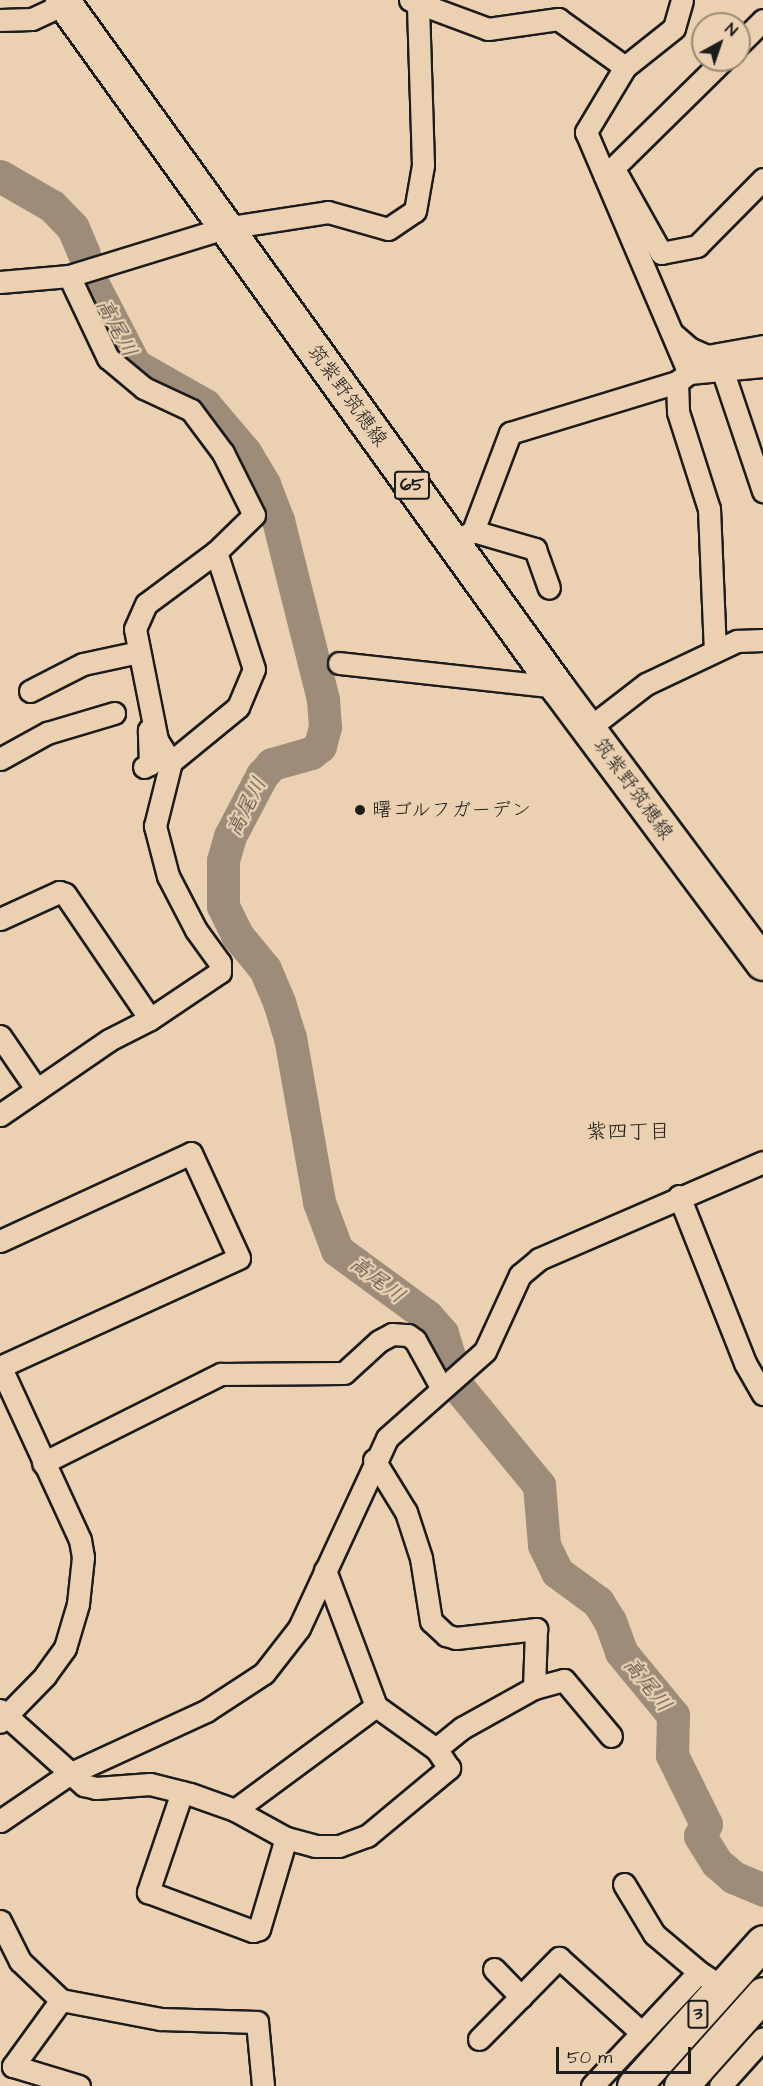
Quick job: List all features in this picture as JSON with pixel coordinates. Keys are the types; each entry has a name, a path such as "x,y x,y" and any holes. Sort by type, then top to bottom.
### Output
{"main road":[{"name":"筑紫野筑穂線","path":"63,2 225,228 464,537 557,687 763,963"},
{"name":"3","path":"634,2086 711,1980 763,1942"},
{"name":"3","path":"681,2086 760,2003"}],"street":[{"path":"682,0 674,28 625,67 586,132 661,253 697,246 763,179"},
{"path":"0,20 32,19 63,2"},
{"path":"0,282 69,276 225,228 328,212 388,229 415,211 423,165 414,3 447,12 488,29 558,19 625,67"},
{"path":"751,32 763,20"},
{"path":"609,172 711,72"},
{"path":"609,172 672,333 683,377 678,412 709,509 715,650"},
{"path":"69,276 108,358 144,388 191,410 223,453 254,515 216,552 146,604 135,630 157,740 171,762"},
{"path":"672,333 689,348 707,356 763,346"},
{"path":"549,588 535,549 464,537 510,433 683,377 763,366"},
{"path":"723,372 763,491"},
{"path":"0,1115 109,1040 150,1019 220,972 220,963 196,930 159,850 155,826 171,762 238,707 254,669 216,552"},
{"path":"589,728 645,684 737,641 763,640"},
{"path":"30,691 83,664 139,652"},
{"path":"339,663 557,687"},
{"path":"144,767 150,764 149,708"},
{"path":"0,759 47,733 114,713"},
{"path":"0,919 58,892 65,894 150,1019"},
{"path":"0,1036 37,1090"},
{"path":"0,1241 191,1153 239,1258 0,1366 80,1540 82,1579 65,1648 45,1676 2,1717 69,1774 96,1788 150,1784 182,1792 235,1810 286,1838 327,1847 367,1836 449,1768 436,1749 376,1707 325,1570"},
{"path":"0,1821 69,1774 206,1711 264,1673 299,1628 374,1460 387,1438 441,1387 485,1351 520,1275 539,1259 679,1196 763,1162"},
{"path":"679,1196 745,1363 763,1394"},
{"path":"43,1463 221,1374 344,1372 392,1334 408,1335 415,1340 441,1387"},
{"path":"374,1460 406,1512 421,1558 431,1621 446,1635 456,1638 536,1629 534,1688"},
{"path":"436,1749 462,1728 534,1688 564,1680 610,1736"},
{"path":"235,1810 376,1707"},
{"path":"182,1792 147,1892 253,1931 258,1929 286,1838"},
{"path":"592,2086 642,2033 711,1980 654,1934 624,1884"},
{"path":"2,1928 20,1960 61,2000 161,2019 257,2022 263,2086"},
{"path":"478,2039 559,1958 642,2033"},
{"path":"494,1969 521,1997"},
{"path":"61,2000 7,2070 79,2086"},
{"path":"720,2086 763,2038"}],"waterway":[{"name":"高尾川","path":"0,176 52,206 73,228 84,254"},
{"name":"高尾川","path":"94,286 135,365 205,405 245,452 264,484 278,520 323,699 325,727 320,746 311,753 272,764 262,775 230,836 223,860 223,906 237,935 265,969 279,1002 290,1037 319,1202 337,1250 427,1316 442,1333 453,1368"},
{"name":"高尾川","path":"459,1388 539,1485 544,1545 557,1572 598,1602 610,1621 621,1652 673,1715 672,1755 706,1824 700,1836 717,1863 733,1877 763,1890"}],"place":[{"name":"曙ゴルフガーデン","path":"360,810"}],"district":[{"name":"紫四丁目","path":"628,1132"}]}
